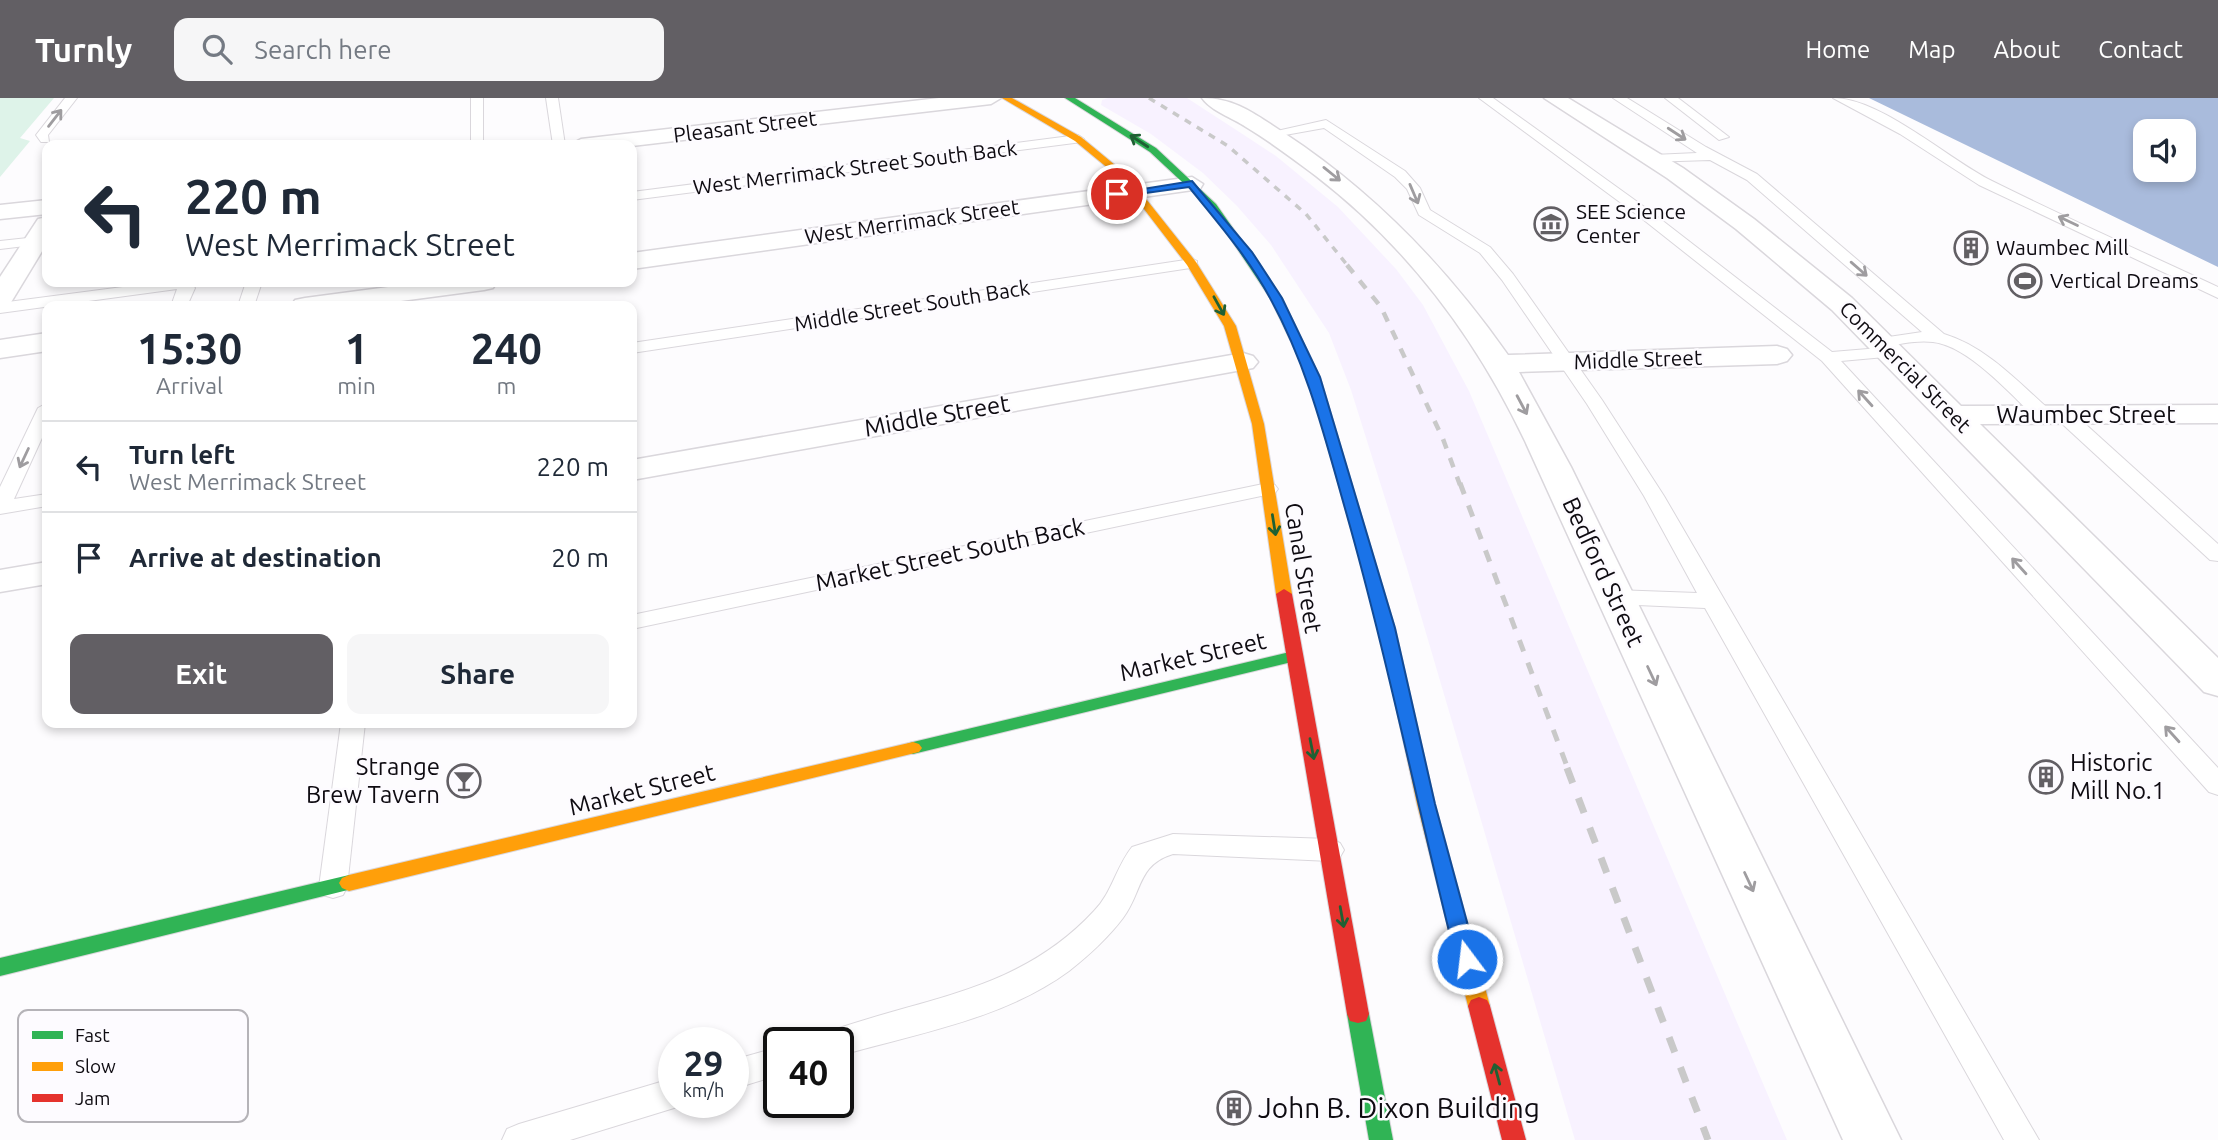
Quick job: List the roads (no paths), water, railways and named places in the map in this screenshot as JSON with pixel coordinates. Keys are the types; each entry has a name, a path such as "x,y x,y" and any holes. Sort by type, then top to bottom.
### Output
{"street":[{"name":"Pleasant Street","path":"626,140 991,98"},
{"name":"Canal Street","path":"1006,98 1078,139 1105,158 1136,191 1192,264 1230,326 1243,362 1258,424 1294,656 1381,1140"},
{"path":"1069,98 1153,150 1192,184 1247,252 1276,298 1314,377 1387,628 1426,804 1514,1140"},
{"name":"Bedford Street","path":"1212,98 1274,133 1331,173 1400,235 1445,288 1500,364 1554,467 1872,1140"},
{"name":"Commercial Street","path":"1554,98 1653,159 1745,224 1842,304 2218,682"},
{"name":"West Merrimack Street","path":"637,260 1192,184"},
{"path":"0,212 42,208"},
{"path":"0,298 42,232"},
{"path":"378,301 407,299 461,287"},
{"path":"0,349 42,343"},
{"name":"Middle Street","path":"1500,364 1777,355"},
{"name":"Middle Street","path":"637,469 1243,362"},
{"name":"Waumbec Street","path":"1954,415 2218,414"},
{"path":"0,581 42,574"},
{"name":"Market Street","path":"0,967 1294,656"}],"lane":[{"path":"45,139 42,135 71,98"},
{"path":"477,98 477,140"},
{"path":"552,98 558,140"},
{"path":"1485,98 1645,214 1828,357 2218,785"},
{"path":"1619,98 1711,156 1752,177 1938,337 1969,352 2055,416 2218,555"},
{"path":"1671,98 1723,137"},
{"path":"1839,98 1904,131 1984,182 2218,293"},
{"path":"1274,133 1326,124 1400,174 1413,188 1423,212 1485,250 1516,288 1568,362 1654,496 2022,1140"},
{"name":"West Merrimack Street South Back","path":"637,195 1078,139"},
{"path":"1653,159 1711,156"},
{"path":"0,245 42,232"},
{"name":"Middle Street South Back","path":"637,347 1192,264"},
{"path":"52,301 157,287"},
{"path":"0,308 42,302"},
{"path":"1828,357 1938,337"},
{"path":"0,508 42,419"},
{"name":"Market Street South Back","path":"637,621 1268,489"},
{"path":"0,508 42,501"},
{"path":"1615,597 1712,601"},
{"path":"333,887 352,728"},
{"path":"854,1037 996,994 1042,975 1065,958 1104,919 1118,902 1142,855 1152,850 1173,844 1331,850"},
{"path":"519,1140 658,1098"}],"water":[{"path":"1869,98 2218,98 2218,267"}],"railway":[{"path":"1149,98 1228,146 1306,214 1348,266"},
{"path":"1347,265 1381,307 1443,439 1460,485"},
{"path":"1460,483 1568,769"},
{"path":"1567,768 1708,1140"}],"place":[{"name":"SEE Science Center","path":"1551,224"},
{"name":"Waumbec Mill","path":"1971,248"},
{"name":"Vertical Dreams","path":"2025,281"},
{"name":"Historic Mill No.1","path":"2046,777"},
{"name":"Strange Brew Tavern","path":"464,781"},
{"name":"John B. Dixon Building","path":"1234,1108"}]}
